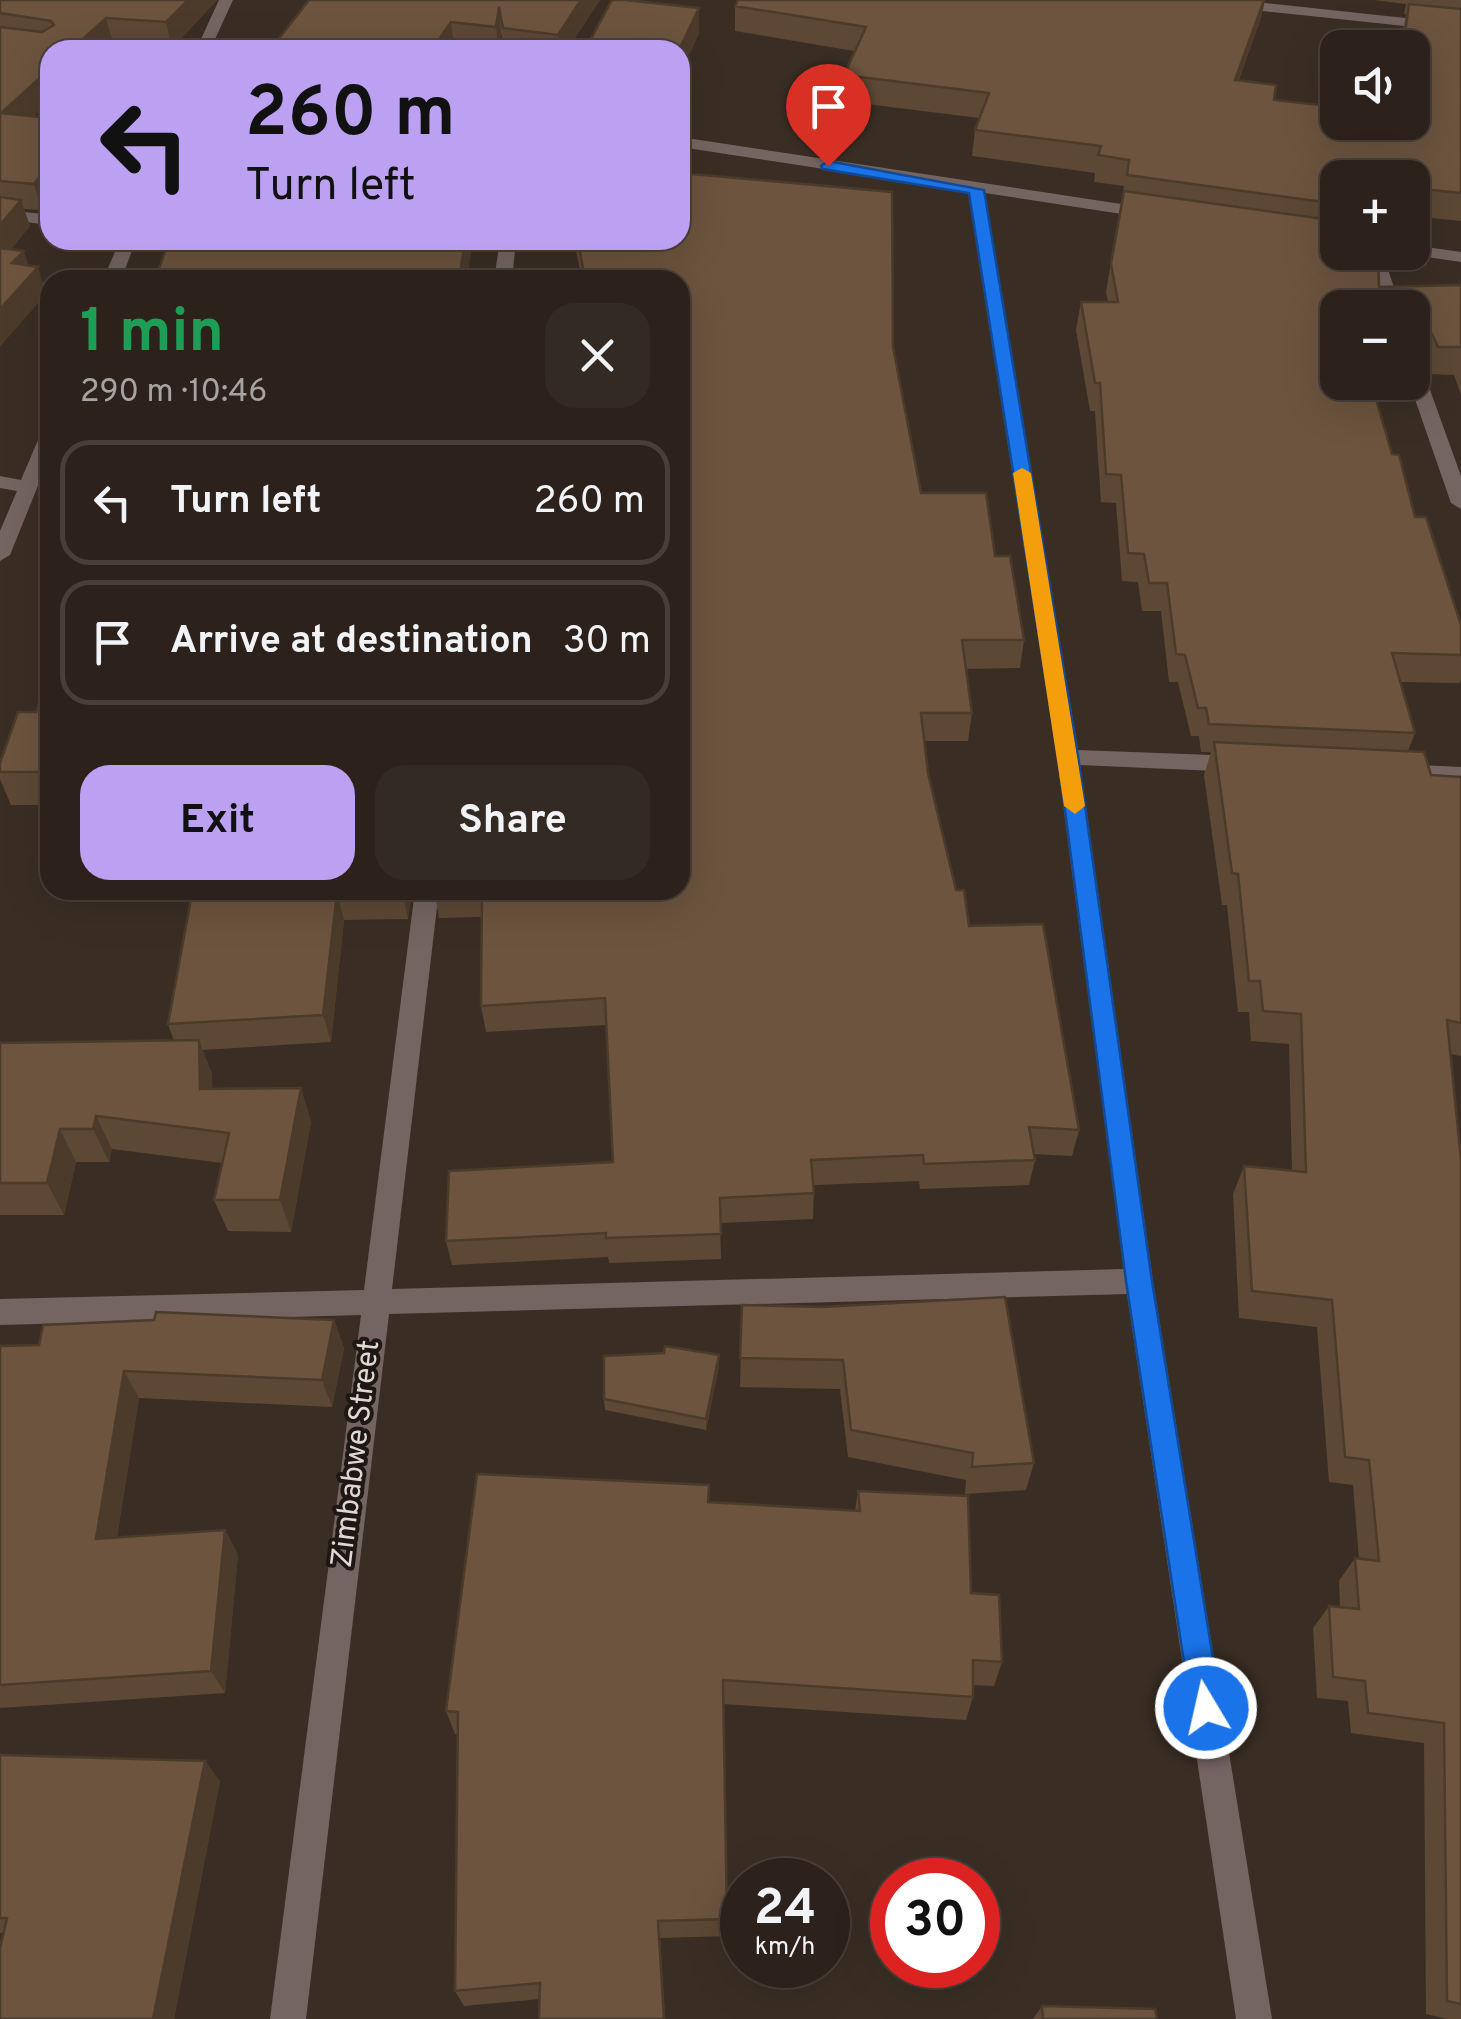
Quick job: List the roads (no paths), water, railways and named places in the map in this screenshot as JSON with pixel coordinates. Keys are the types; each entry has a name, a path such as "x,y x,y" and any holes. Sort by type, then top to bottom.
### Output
{"street":[{"path":"208,40 226,0"},
{"path":"1197,0 1461,28"},
{"path":"690,144 1166,216"},
{"path":"976,190 1068,756 1139,1281 1254,2019"},
{"path":"0,214 40,219"},
{"path":"1430,253 1461,257"},
{"path":"1424,400 1461,503"},
{"path":"0,554 40,458"},
{"path":"0,482 28,487"},
{"path":"1068,756 1264,766"},
{"path":"1382,771 1461,774"},
{"name":"Zimbabwe Street","path":"288,2019 427,900"},
{"path":"0,1312 1139,1281"}]}
